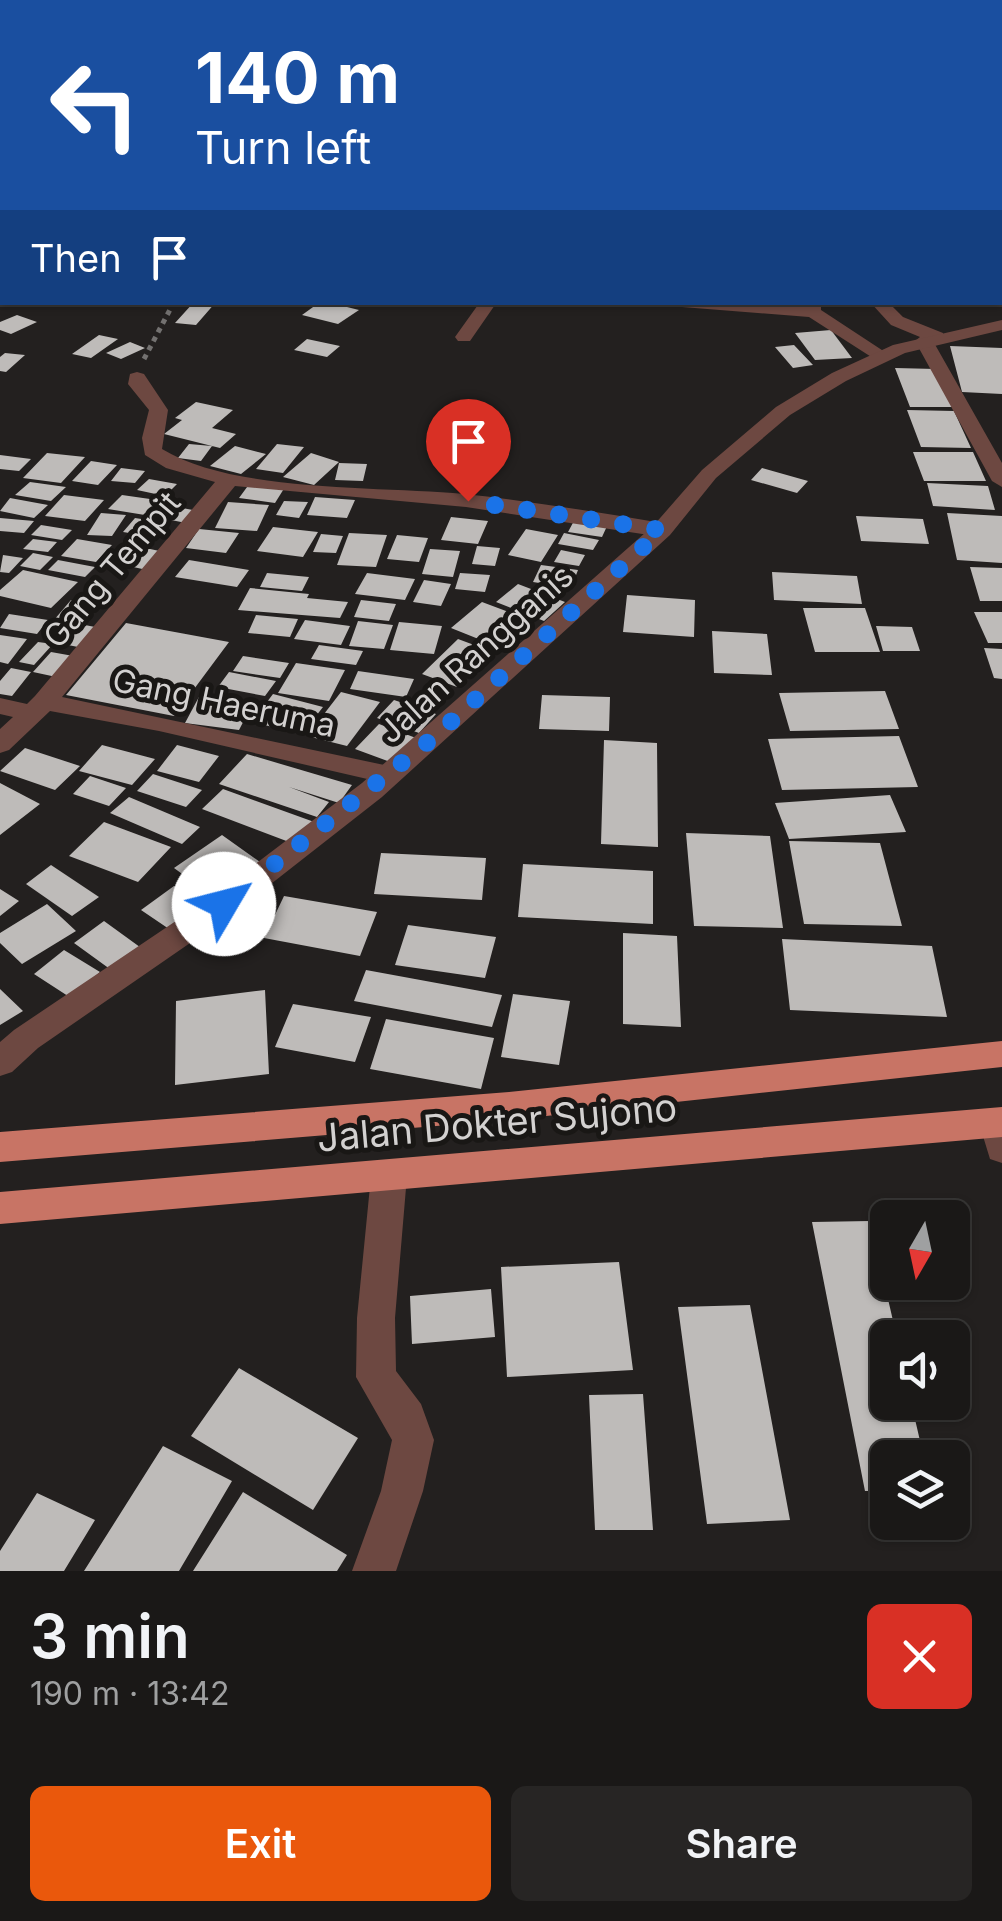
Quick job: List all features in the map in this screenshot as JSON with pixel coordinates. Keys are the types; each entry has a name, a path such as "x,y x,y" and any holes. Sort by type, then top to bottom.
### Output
{"highway":[{"path":"0,1148 510,1106 1002,1054"},
{"name":"Jalan Dokter Sujono","path":"0,1208 1000,1131"}],"street":[{"path":"464,337 487,305"},
{"path":"760,305 812,307 882,356"},
{"path":"881,305 896,321 930,339 1002,481"},
{"name":"Jalan Rangganis","path":"0,1062 26,1039 224,904 388,776 662,530 709,474 758,430 810,393 882,356 930,339 1002,325"},
{"path":"136,378 157,400 159,408 151,445 157,456 186,469 230,478 468,501 662,530"},
{"name":"Gang Tempit","path":"0,744 38,708 230,478"},
{"name":"Gang Haeruma","path":"0,706 159,722 388,776"},
{"path":"374,1571 402,1491 413,1440 406,1418 376,1377 376,1318 389,1176"}],"path":[{"path":"136,378 172,305"}],"building":[{"path":"191,305 213,305 196,325 175,323"},
{"path":"316,305 359,310 338,324 302,315"},
{"path":"17,315 37,322 11,334 0,330 0,322"},
{"path":"831,330 852,358 815,360 795,333"},
{"path":"99,335 118,339 91,358 72,354"},
{"path":"307,339 340,346 327,357 294,350"},
{"path":"130,342 145,348 121,359 106,353"},
{"path":"794,345 813,365 793,368 775,347"},
{"path":"950,346 1002,348 1002,394 962,392"},
{"path":"5,353 25,355 6,372 0,371 0,357"},
{"path":"895,368 936,369 953,407 910,407"},
{"path":"196,402 233,410 212,428 236,434 220,448 164,434 182,420 175,418"},
{"path":"907,410 954,411 971,448 921,447"},
{"path":"189,444 212,446 201,461 178,458"},
{"path":"277,444 304,447 283,473 256,469"},
{"path":"235,446 266,454 241,474 210,466"},
{"path":"913,452 973,452 986,481 924,481"},
{"path":"47,453 85,457 61,483 23,478"},
{"path":"311,453 339,462 314,485 283,477"},
{"path":"0,455 31,459 19,471 0,469"},
{"path":"91,461 117,465 98,485 72,481"},
{"path":"339,463 367,464 363,481 335,480"},
{"path":"121,468 145,471 135,483 111,481"},
{"path":"762,468 808,481 797,493 751,480"},
{"path":"149,479 177,484 165,496 137,490"},
{"path":"30,482 66,487 51,501 15,495"},
{"path":"250,483 285,487 275,503 239,498"},
{"path":"927,483 988,486 995,510 933,506"},
{"path":"64,495 104,500 85,521 45,516"},
{"path":"122,495 164,501 151,516 108,509"},
{"path":"315,497 355,500 347,518 307,515"},
{"path":"10,498 48,505 34,518 0,511"},
{"path":"284,501 308,502 299,518 276,515"},
{"path":"228,502 269,505 257,531 215,528"},
{"path":"177,507 198,511 186,523 166,519"},
{"path":"101,513 126,515 112,536 87,535"},
{"path":"947,513 1002,516 1002,563 957,560"},
{"path":"856,516 923,519 929,544 861,541"},
{"path":"451,517 488,521 478,544 441,540"},
{"path":"0,518 34,521 24,533 0,531"},
{"path":"135,518 160,522 148,536 123,532"},
{"path":"575,519 608,524 602,537 568,532"},
{"path":"41,525 72,530 62,540 31,535"},
{"path":"273,527 318,532 303,557 257,551"},
{"path":"199,529 239,533 226,553 186,548"},
{"path":"526,529 558,535 541,562 508,555"},
{"path":"349,533 387,535 376,567 337,565"},
{"path":"564,533 599,540 593,550 558,544"},
{"path":"321,534 343,536 336,553 313,552"},
{"path":"397,535 428,538 419,562 387,559"},
{"path":"33,539 57,542 48,552 23,549"},
{"path":"77,539 112,545 96,562 61,556"},
{"path":"477,546 500,548 495,566 472,564"},
{"path":"141,547 164,552 147,570 124,565"},
{"path":"430,549 460,551 453,577 422,574"},
{"path":"561,550 585,555 579,566 554,562"},
{"path":"33,553 53,557 40,570 20,566"},
{"path":"3,555 23,558 9,573 0,572"},
{"path":"58,560 95,567 85,577 48,570"},
{"path":"189,560 249,570 237,587 175,577"},
{"path":"541,565 578,570 571,588 533,582"},
{"path":"970,567 1002,568 1002,601 980,601"},
{"path":"23,570 78,582 51,608 0,596 0,590"},
{"path":"772,572 857,576 862,604 774,600"},
{"path":"267,573 309,577 302,591 260,587"},
{"path":"367,573 415,579 405,600 355,594"},
{"path":"460,573 490,575 485,592 455,589"},
{"path":"424,580 451,584 441,606 413,602"},
{"path":"518,584 565,602 544,621 496,602"},
{"path":"250,588 348,602 340,618 238,610"},
{"path":"627,595 695,600 694,637 623,632"},
{"path":"71,600 88,603 71,623 54,620"},
{"path":"361,600 396,604 389,621 354,617"},
{"path":"482,602 522,617 491,644 451,628"},
{"path":"803,608 865,608 880,652 815,652"},
{"path":"974,612 1002,612 1002,643 988,643"},
{"path":"9,614 48,620 37,634 0,628"},
{"path":"256,615 298,619 290,637 248,633"},
{"path":"305,620 350,626 341,645 294,639"},
{"path":"358,621 393,625 384,649 349,646"},
{"path":"399,622 442,626 434,654 390,650"},
{"path":"75,623 105,629 88,649 58,643"},
{"path":"126,623 229,642 174,716 66,695"},
{"path":"876,626 912,627 920,651 883,651"},
{"path":"712,631 767,634 772,675 714,673"},
{"path":"0,635 27,639 8,664 0,662"},
{"path":"458,639 493,652 457,687 422,674"},
{"path":"38,642 53,644 34,665 19,662"},
{"path":"319,645 363,651 356,665 311,659"},
{"path":"984,648 1002,649 1002,679 994,678"},
{"path":"51,652 79,657 61,678 33,672"},
{"path":"243,656 289,663 280,678 233,671"},
{"path":"296,663 345,670 329,701 278,693"},
{"path":"11,668 31,672 12,696 0,694 0,681"},
{"path":"358,671 414,679 406,697 350,689"},
{"path":"229,672 276,681 265,696 218,687"},
{"path":"885,691 899,729 790,731 779,693"},
{"path":"341,692 380,702 347,746 307,736"},
{"path":"273,694 323,707 302,734 252,722"},
{"path":"200,695 254,701 239,730 185,723"},
{"path":"542,695 610,697 609,731 539,729"},
{"path":"394,700 436,714 419,733 377,718"},
{"path":"379,724 416,738 393,763 355,749"},
{"path":"899,736 918,787 782,790 768,739"},
{"path":"604,740 657,743 658,847 601,844"},
{"path":"102,745 155,759 132,785 79,771"},
{"path":"177,745 219,756 199,782 157,771"},
{"path":"25,748 80,766 55,790 0,771"},
{"path":"247,754 352,785 339,803 289,787 329,802 317,817 219,784"},
{"path":"153,774 202,790 186,807 137,791"},
{"path":"90,776 126,788 109,806 73,794"},
{"path":"0,783 40,804 0,835"},
{"path":"223,789 317,823 297,845 202,809"},
{"path":"890,795 906,832 789,839 775,803"},
{"path":"129,797 200,827 182,844 110,813"},
{"path":"104,822 171,847 138,882 69,856"},
{"path":"686,833 770,836 783,928 694,926"},
{"path":"222,835 260,862 211,895 174,868"},
{"path":"789,841 880,843 902,926 804,924"},
{"path":"381,853 486,858 482,900 374,894"},
{"path":"523,864 653,871 653,924 518,917"},
{"path":"51,865 99,897 72,916 26,884"},
{"path":"174,886 205,906 172,931 141,910"},
{"path":"0,889 19,901 0,916"},
{"path":"284,896 377,912 360,956 264,938"},
{"path":"47,904 76,931 22,964 0,943 0,933"},
{"path":"104,921 144,950 114,972 74,943"},
{"path":"408,925 496,937 485,978 395,965"},
{"path":"623,933 677,936 681,1027 623,1024"},
{"path":"782,939 932,946 947,1017 790,1010"},
{"path":"64,950 100,972 71,998 34,974"},
{"path":"366,970 502,995 492,1027 354,1001"},
{"path":"0,989 23,1011 0,1025"},
{"path":"265,990 269,1074 175,1085 176,1001"},
{"path":"513,994 570,1001 559,1065 501,1057"},
{"path":"293,1004 371,1017 355,1062 275,1047"},
{"path":"386,1019 494,1038 481,1089 370,1069"},
{"path":"870,1221 870,1300 888,1300 893,1320 870,1320 870,1420 915,1420 920,1440 870,1440 870,1491 865,1491 812,1222"},
{"path":"619,1262 633,1370 507,1377 501,1267"},
{"path":"491,1289 495,1337 412,1344 410,1296"},
{"path":"750,1305 790,1520 707,1524 678,1307"},
{"path":"239,1368 358,1438 313,1510 191,1436"},
{"path":"643,1394 653,1530 595,1530 589,1395"},
{"path":"163,1446 232,1481 179,1571 84,1571"},
{"path":"243,1492 347,1555 337,1571 193,1571"},
{"path":"37,1493 95,1520 64,1571 0,1571 0,1551"}],"route":[{"path":"224,904 433,738 662,530 468,501"}]}
